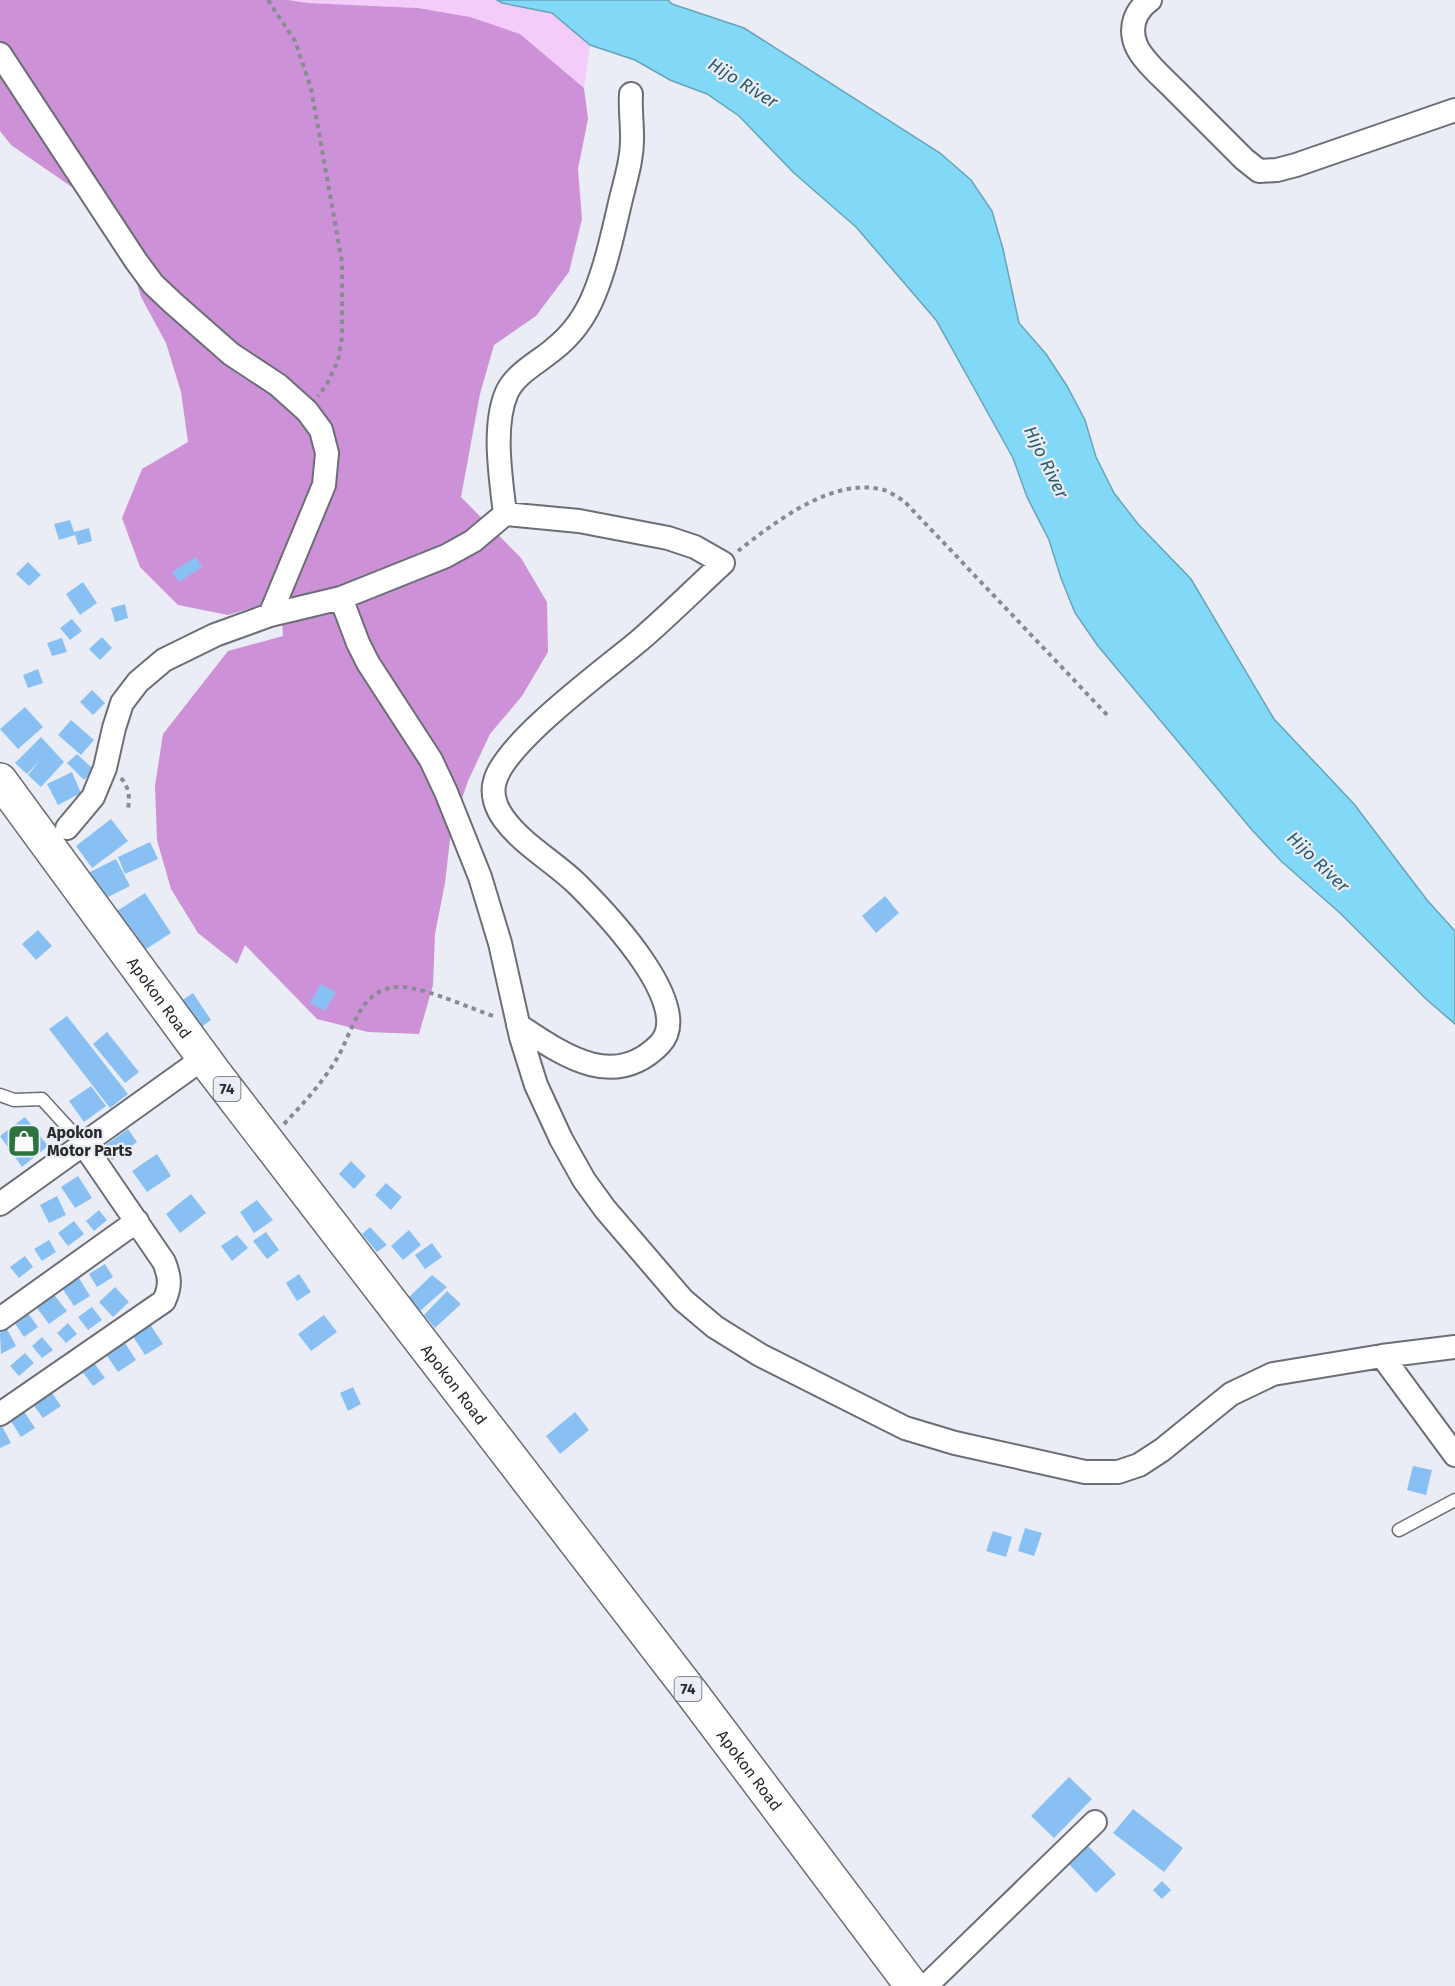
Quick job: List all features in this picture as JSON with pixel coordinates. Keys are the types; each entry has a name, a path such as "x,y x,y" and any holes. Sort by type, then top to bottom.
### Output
{"highway":[{"name":"Apokon Road","path":"0,780 196,1064 268,1143 684,1682 912,1986"},
{"name":"Apokon Road","path":"0,811 196,1064 559,1551 888,1986"}],"street":[{"path":"1150,0 1142,6 1134,20 1133,33 1137,47 1157,72 1244,159 1259,171 1277,170 1296,165 1455,110"},
{"path":"0,54 153,284 231,354 278,386 307,411 321,430 327,453 324,485 270,615"},
{"path":"505,514 500,449 501,414 508,391 521,375 555,349 577,328 595,294 630,162 631,94"},
{"path":"67,828 93,797 105,768 122,703 138,682 164,660 215,635 270,615 341,598 446,556 473,541 505,514 590,523 668,538 695,547 723,563 642,638 558,708 520,744 503,765 495,781 494,795 496,808 504,820 518,835 578,885 636,950 662,992 668,1010 667,1027 662,1042 646,1055 627,1064 608,1068 588,1065 560,1053 518,1025"},
{"path":"341,598 368,663 431,760 446,792 480,877 500,943 518,1025 537,1085 561,1139 584,1180 605,1209 683,1300 715,1327 760,1355 905,1428 955,1443 1085,1473 1118,1472 1139,1465 1231,1394 1273,1374 1382,1356 1455,1347"},
{"path":"0,1204 196,1064"},
{"path":"0,1414 164,1301 170,1290 170,1275 164,1262 84,1145"},
{"path":"0,1319 137,1221"},
{"path":"1382,1356 1455,1455"},
{"path":"926,1986 1095,1822"}],"lane":[{"path":"0,1095 15,1100 42,1100 84,1145"},
{"path":"1399,1530 1455,1500"}],"path":[{"path":"268,0 295,41 311,88 342,262 342,337 338,361 327,384 307,411"},
{"path":"723,563 764,531 799,508 833,493 860,487 885,490 904,501 1110,718"},
{"path":"268,1143 338,1058 351,1024 369,1000 383,990 404,987 518,1025"}],"shaded area":[{"path":"0,0 288,0 418,8 470,17 520,34 584,88 588,119 578,169 582,219 569,272 536,316 494,345 480,394 461,497 521,558 547,602 548,652 522,696 490,734 468,781 451,831 445,883 435,934 433,985 419,1034 368,1032 317,1019 245,945 237,964 198,933 171,889 157,840 155,786 163,734 228,651 283,636 281,599 228,615 178,605 140,567 122,518 142,469 188,442 181,392 166,343 141,297 125,244 95,203 11,145 0,131"},
{"path":"288,0 497,0 552,13 590,45 584,88 520,34 470,17 418,8"}],"water":[{"name":"Hijo River","path":"497,0 668,0 672,4 744,28 940,153 971,180 992,211 1019,323 1046,354 1067,386 1085,420 1096,457 1114,493 1138,524 1191,579 1274,719 1354,804 1427,900 1455,931 1455,1024 1426,999 1341,914 1281,861 1252,830 1098,646 1075,613 1049,540 1027,497 1013,458 936,320 856,227 794,173 739,116 707,94 670,80 635,60 590,45 552,13"}],"building":[{"path":"70,520 74,532 89,528 92,541 78,545 75,535 59,540 54,524"},
{"path":"196,557 202,567 179,582 172,572"},
{"path":"28,562 41,575 29,586 16,574"},
{"path":"83,582 97,603 80,615 66,594"},
{"path":"125,604 128,618 115,622 111,608"},
{"path":"72,619 82,631 70,640 60,628"},
{"path":"102,637 112,648 100,660 89,649"},
{"path":"62,638 67,652 52,656 47,643"},
{"path":"38,669 43,683 28,688 23,675"},
{"path":"92,690 105,703 93,715 80,702"},
{"path":"25,707 43,727 18,749 0,729"},
{"path":"71,720 94,740 81,755 58,735"},
{"path":"41,737 64,762 41,787 28,775 40,760 27,774 15,763"},
{"path":"77,754 94,770 84,780 67,763"},
{"path":"72,772 81,793 58,805 47,784"},
{"path":"111,819 128,841 92,868 76,846"},
{"path":"150,842 158,859 125,874 118,857"},
{"path":"116,859 130,886 102,900 88,873"},
{"path":"145,893 171,933 143,951 117,911"},
{"path":"885,896 899,913 876,933 862,916"},
{"path":"38,930 52,946 36,960 22,944"},
{"path":"321,984 336,992 325,1011 310,1003"},
{"path":"193,993 211,1020 193,1033 175,1005"},
{"path":"67,1016 128,1094 110,1108 49,1029"},
{"path":"107,1032 139,1072 125,1083 93,1044"},
{"path":"91,1086 106,1106 84,1122 69,1101"},
{"path":"25,1117 48,1146 22,1167 0,1136"},
{"path":"128,1129 137,1142 112,1160 103,1147"},
{"path":"157,1154 171,1176 147,1192 132,1171"},
{"path":"351,1161 366,1176 354,1189 339,1174"},
{"path":"78,1176 92,1198 75,1208 61,1187"},
{"path":"386,1183 402,1197 391,1210 375,1195"},
{"path":"191,1194 206,1213 180,1233 166,1214"},
{"path":"57,1196 66,1215 49,1223 40,1205"},
{"path":"257,1200 273,1220 254,1233 240,1212"},
{"path":"99,1210 107,1220 94,1231 86,1221"},
{"path":"74,1221 84,1234 68,1246 58,1233"},
{"path":"370,1227 387,1245 377,1252 362,1234"},
{"path":"409,1230 421,1245 403,1260 391,1246"},
{"path":"266,1232 279,1250 267,1259 253,1241"},
{"path":"237,1235 248,1248 232,1261 221,1246"},
{"path":"49,1240 56,1252 42,1261 34,1249"},
{"path":"432,1243 442,1257 425,1269 415,1255"},
{"path":"25,1256 33,1267 19,1278 10,1267"},
{"path":"105,1264 113,1277 97,1287 89,1274"},
{"path":"299,1274 311,1292 297,1301 286,1283"},
{"path":"432,1275 447,1287 419,1312 408,1298"},
{"path":"79,1278 90,1296 74,1306 62,1288"},
{"path":"115,1287 129,1302 113,1317 99,1302"},
{"path":"51,1291 67,1311 49,1324 34,1304"},
{"path":"447,1291 461,1304 435,1328 424,1315"},
{"path":"92,1307 102,1320 88,1330 78,1317"},
{"path":"28,1313 38,1327 24,1337 14,1322"},
{"path":"324,1315 337,1332 311,1351 298,1334"},
{"path":"68,1323 77,1334 66,1343 57,1333"},
{"path":"150,1324 163,1344 145,1355 132,1335"},
{"path":"7,1329 16,1346 1,1354 0,1333"},
{"path":"42,1337 53,1350 42,1358 32,1346"},
{"path":"121,1337 136,1360 118,1372 103,1350"},
{"path":"25,1353 34,1363 19,1376 10,1366"},
{"path":"94,1363 105,1378 93,1386 82,1371"},
{"path":"353,1387 361,1404 348,1411 340,1393"},
{"path":"50,1390 61,1406 43,1418 32,1403"},
{"path":"23,1410 35,1428 21,1437 9,1418"},
{"path":"575,1412 589,1430 560,1454 546,1436"},
{"path":"2,1426 11,1443 0,1448 0,1427"},
{"path":"1413,1466 1432,1470 1426,1495 1407,1490"},
{"path":"1025,1528 1042,1533 1034,1556 1018,1551"},
{"path":"993,1531 1012,1537 1006,1557 986,1551"},
{"path":"1069,1777 1092,1799 1054,1838 1031,1816"},
{"path":"1133,1809 1183,1848 1164,1872 1113,1833"},
{"path":"1088,1846 1116,1874 1096,1893 1069,1864"},
{"path":"1162,1881 1171,1890 1162,1899 1153,1890"}],"place":[{"name":"Apokon Motor Parts","path":"24,1141"}]}
